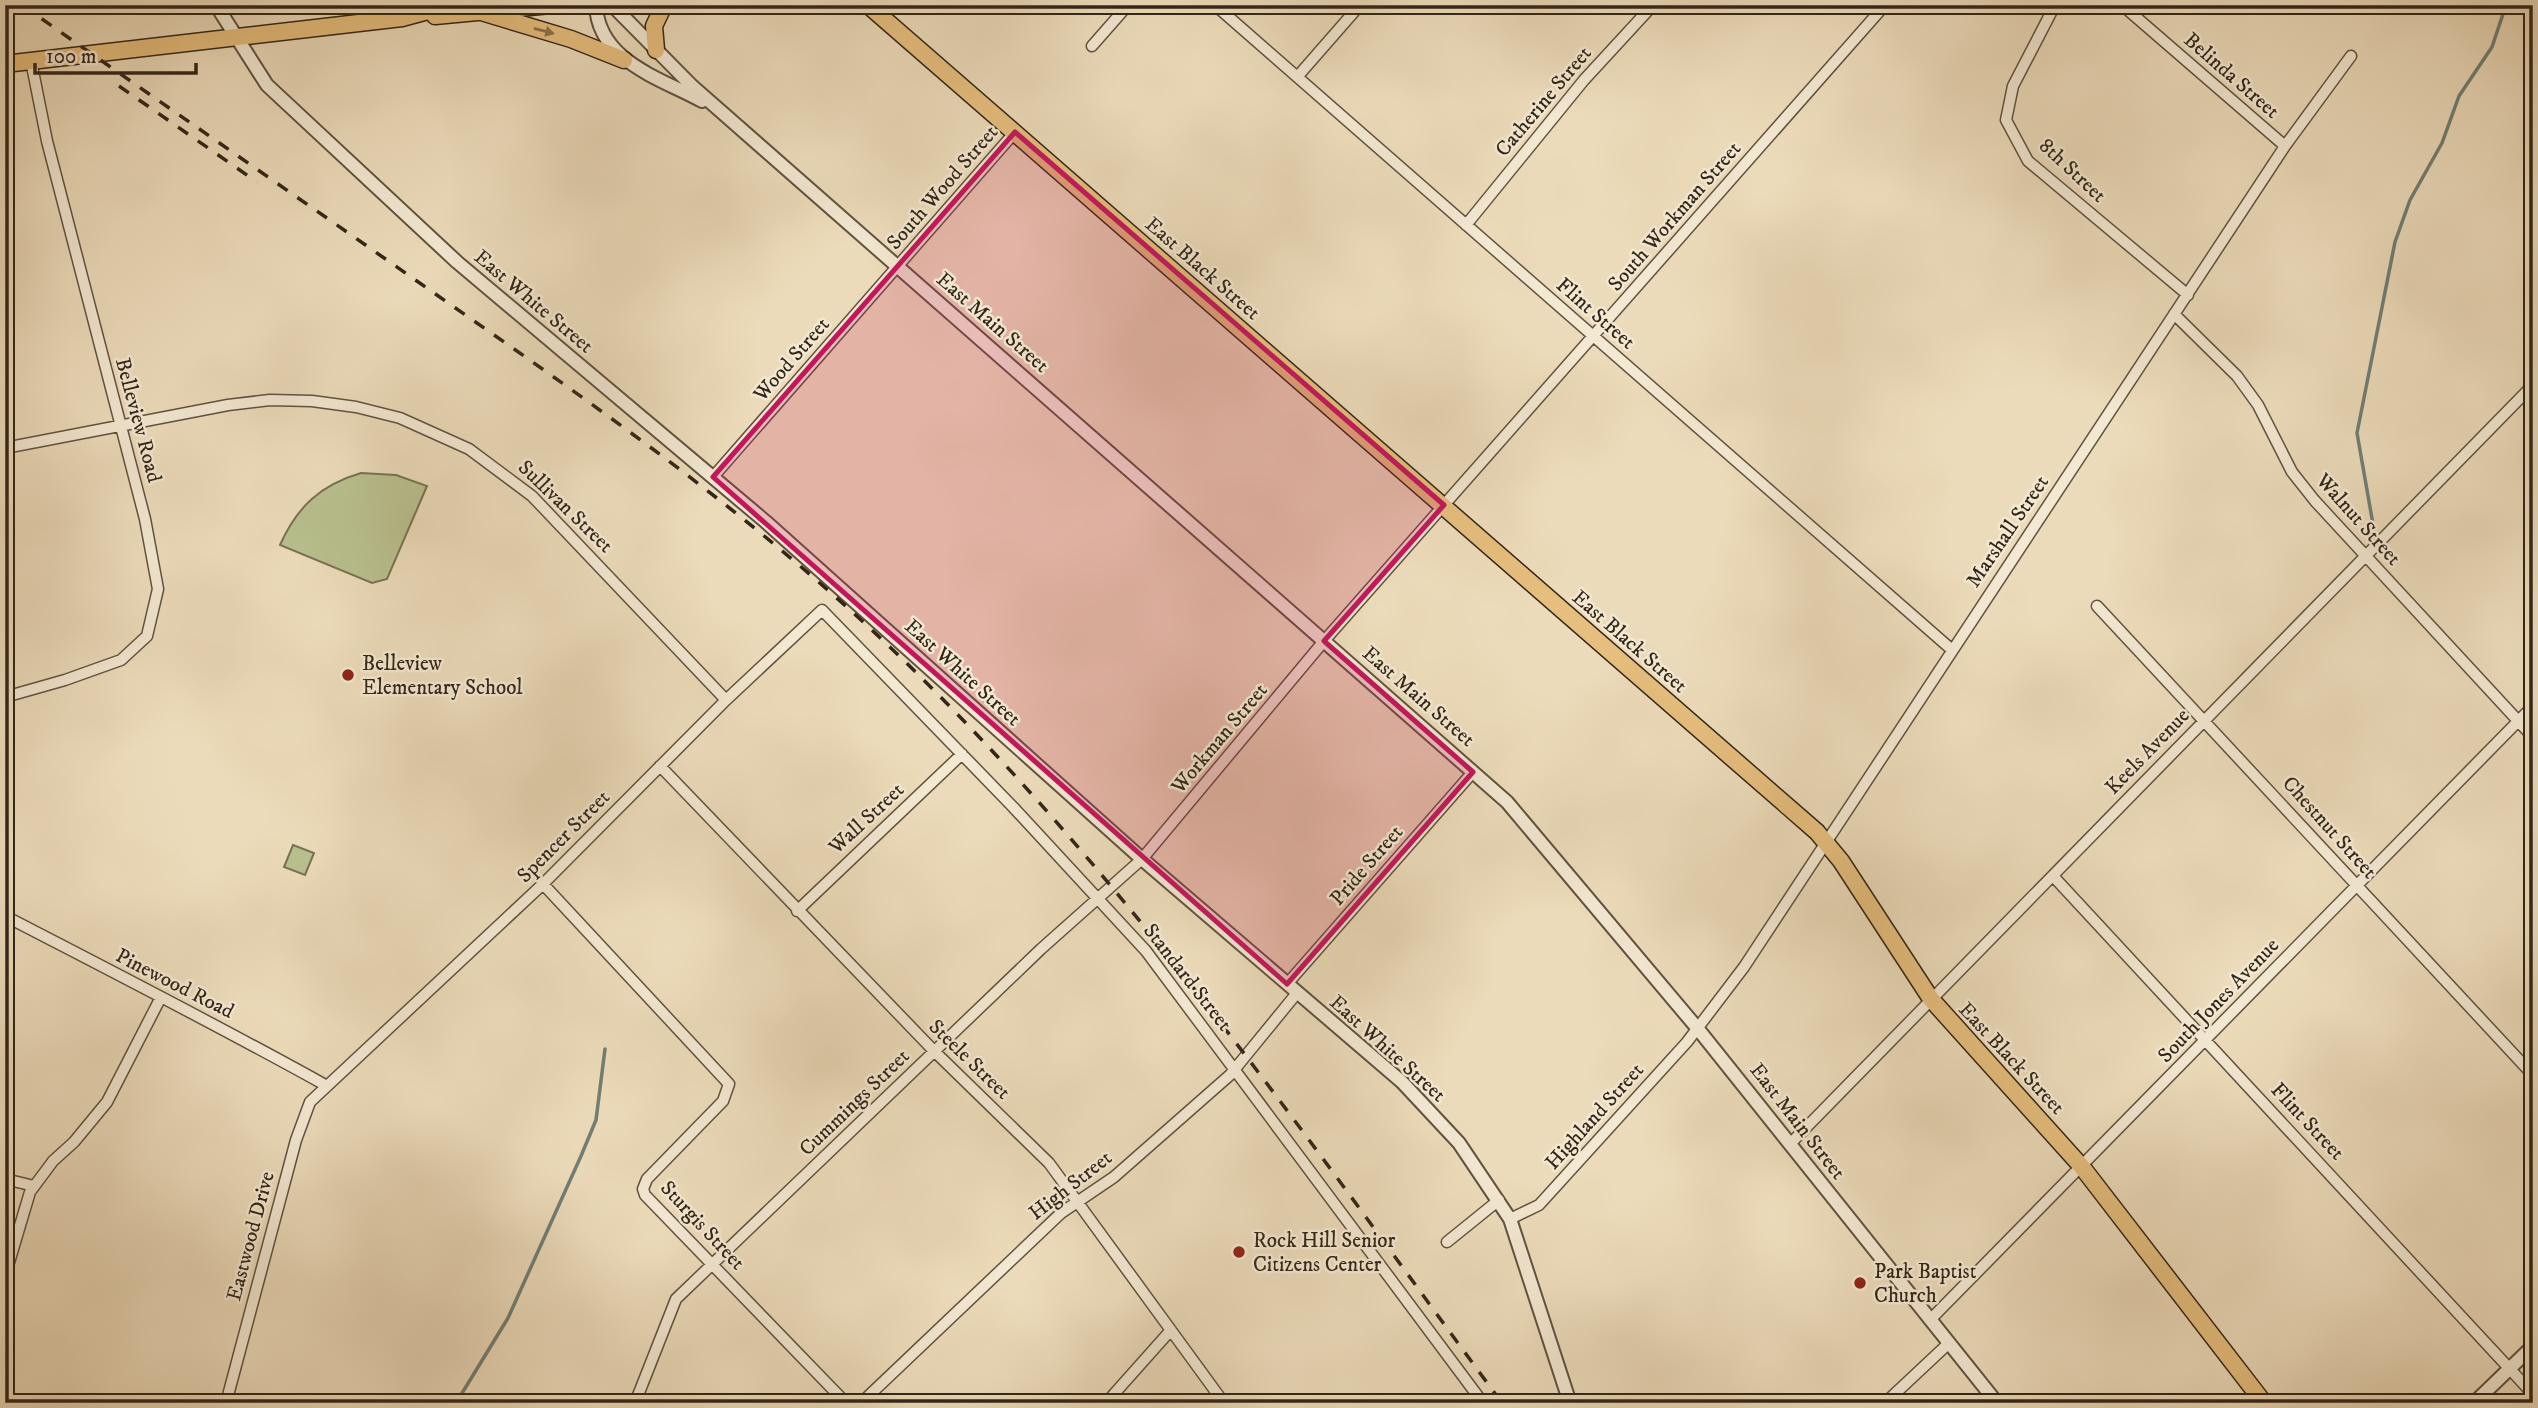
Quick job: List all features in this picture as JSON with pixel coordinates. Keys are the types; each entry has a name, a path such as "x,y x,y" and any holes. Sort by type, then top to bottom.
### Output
{"main road":[{"path":"427,13 430,8 450,5"},
{"path":"656,50 654,26 664,5"},
{"name":"East Black Street","path":"868,5 1444,505 1825,842 1931,999 2082,1167 2264,1403"},
{"path":"5,64 427,13 433,16 540,6"},
{"path":"478,12 571,39 624,60"}],"street":[{"name":"East White Street","path":"216,5 267,85 457,262 713,477 1142,859 1402,1082 1432,1112 1459,1143 1510,1219 1570,1403"},
{"name":"East Main Street","path":"596,5 602,35 624,60 721,111"},
{"name":"East Main Street","path":"612,5 721,111 1325,641 1532,828 1698,1029 1997,1403"},
{"path":"1092,46 1128,5"},
{"name":"Flint Street","path":"1215,5 1951,649"},
{"path":"1298,76 1360,5"},
{"name":"Catherine Street","path":"1466,225 1584,80 1653,5"},
{"name":"South Workman Street","path":"1325,641 1885,5"},
{"name":"8th Street","path":"2055,5 2014,86 2006,120 2028,161 2188,295"},
{"name":"Belinda Street","path":"2122,5 2285,146"},
{"name":"Marshall Street","path":"1698,1029 1744,967 1951,649 2285,146 2351,56"},
{"name":"Belleview Road","path":"5,697 121,660 147,636 158,589 145,519 47,141 31,61"},
{"name":"South Wood Street","path":"897,266 1015,132"},
{"name":"Wood Street","path":"713,477 897,266"},
{"name":"Walnut Street","path":"2174,314 2237,376 2258,405 2292,472 2364,555 2533,737"},
{"name":"Keels Avenue","path":"1790,1144 2533,385"},
{"name":"Sullivan Street","path":"5,448 228,405 270,400 312,401 356,407 433,432 469,449 532,496 726,700"},
{"name":"Chestnut Street","path":"2097,606 2205,719 2533,1075"},
{"name":"Spencer Street","path":"327,1086 543,884 726,700 822,610"},
{"name":"Standard Street","path":"822,610 1098,897 1146,951 1483,1403"},
{"name":"Workman Street","path":"1142,859 1325,641"},
{"name":"South Jones Avenue","path":"1930,1320 2533,706"},
{"name":"Wall Street","path":"797,911 962,754"},
{"name":"Steele Street","path":"660,766 934,1051 1049,1163 1224,1403"},
{"name":"Pride Street","path":"1287,984 1473,772"},
{"name":"Cummings Street","path":"635,1403 676,1299 934,1051 1142,859"},
{"name":"Flint Street","path":"2053,876 2533,1394"},
{"name":"Sturgis Street","path":"543,884 729,1084 723,1101 647,1179 643,1189 650,1202 846,1403"},
{"name":"Pinewood Road","path":"5,916 160,999 249,1042 327,1086"},
{"name":"High Street","path":"861,1403 1060,1213 1114,1177 1234,1068 1297,993"},
{"path":"5,1276 34,1186 107,1102 160,999"},
{"name":"Highland Street","path":"1510,1219 1539,1205 1698,1029"},
{"name":"Eastwood Drive","path":"226,1403 296,1140 310,1102 327,1086"},
{"path":"5,1179 34,1186"},
{"path":"1447,1242 1499,1200"},
{"path":"1106,1403 1171,1330"},
{"path":"1885,1403 1949,1343"},
{"path":"2474,1403 2533,1346"}],"highlighted area":[{"path":"1015,132 1444,505 1324,641 1473,772 1287,984 713,477"}],"green space":[{"path":"361,473 396,475 427,486 387,579 372,583 280,545 294,519 312,499 333,484"},
{"path":"293,845 314,853 305,875 284,867"}],"waterway":[{"path":"2374,530 2357,433 2395,242 2410,200 2442,143 2459,96 2492,47 2506,5"},
{"path":"456,1403 508,1318 581,1156 596,1120 605,1049"}],"railway":[{"path":"22,5 624,428 789,556 893,650 978,736 1137,918 1213,1013 1502,1403"},
{"path":"119,86 257,182"}],"place":[{"name":"Belleview Elementary School","path":"348,675"},
{"name":"Rock Hill Senior Citizens Center","path":"1239,1252"},
{"name":"Park Baptist Church","path":"1860,1283"}]}
